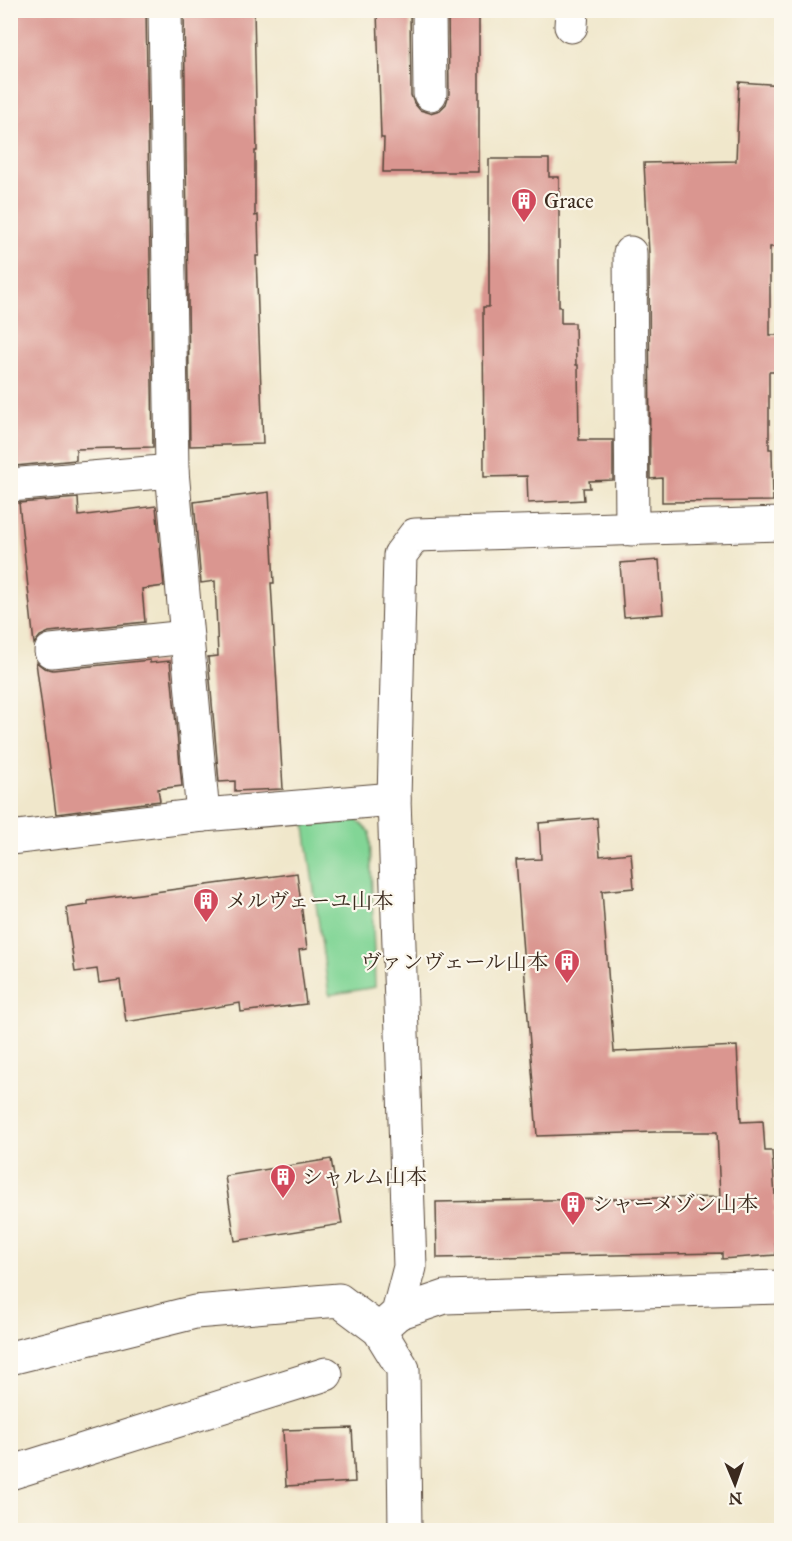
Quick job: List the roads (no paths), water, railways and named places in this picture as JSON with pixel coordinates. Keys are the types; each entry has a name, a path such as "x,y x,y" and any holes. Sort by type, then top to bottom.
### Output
{"street":[{"path":"165,10 172,471 203,815"},
{"path":"429,10 430,94"},
{"path":"630,253 632,529"},
{"path":"10,485 172,471"},
{"path":"405,1530 403,1370 389,1322 410,1268 394,799 400,555 416,535 782,524"},
{"path":"51,651 187,637"},
{"path":"10,838 203,815 394,799"},
{"path":"10,1358 195,1312 339,1300 389,1322 445,1297 782,1287"},
{"path":"10,1473 326,1374"}],"place":[{"name":"Grace","path":"524,224"},
{"name":"メルヴェーユ山本","path":"206,924"},
{"name":"ヴァンヴェール山本","path":"567,985"},
{"name":"シャルム山本","path":"283,1200"},
{"name":"シャーメゾン山本","path":"573,1227"}]}
